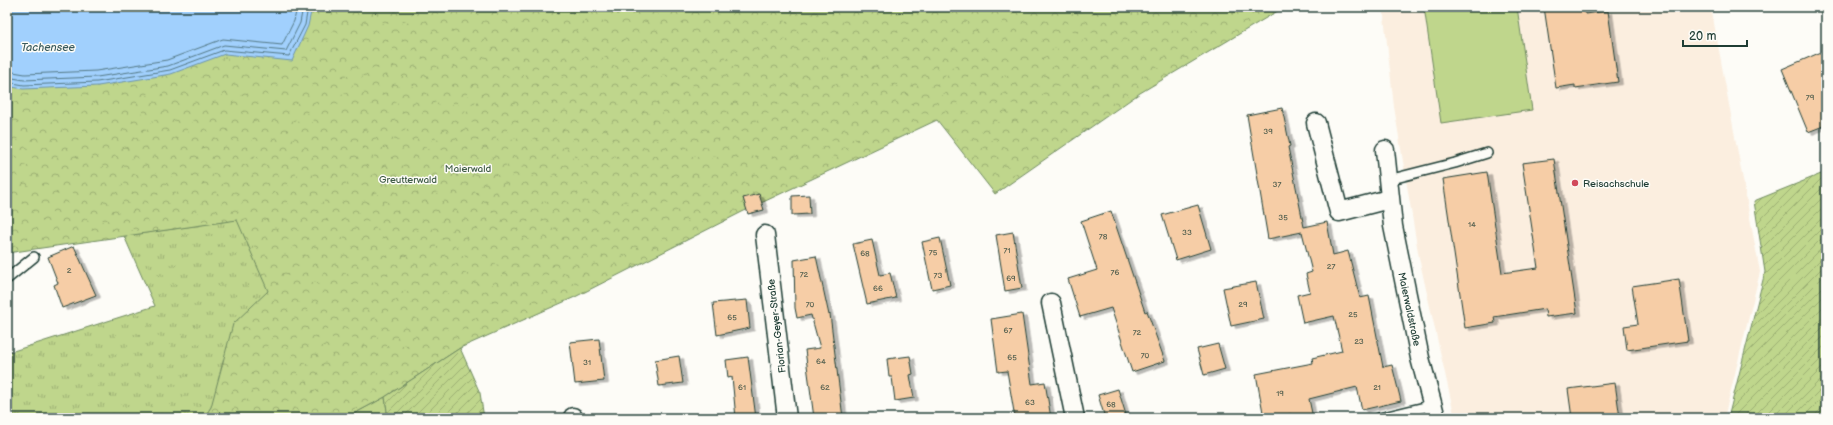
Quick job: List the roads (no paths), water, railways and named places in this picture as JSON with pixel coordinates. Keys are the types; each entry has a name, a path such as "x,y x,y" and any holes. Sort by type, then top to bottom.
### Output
{"street":[{"path":"1316,123 1339,212 1389,199"},
{"name":"Maierwaldstraße","path":"1385,150 1393,226 1420,358 1434,411"},
{"name":"Florian-Geyer-Straße","path":"765,234 787,418"},
{"path":"1051,303 1075,418"}],"lane":[{"path":"1388,180 1455,163 1487,152"},
{"path":"7,279 34,257"},
{"path":"1379,418 1434,411"}],"water":[{"name":"Tachensee","path":"7,7 312,7 308,26 292,61 225,54 171,74 98,86 23,89 7,86"}],"place":[{"name":"Reisachschule","path":"1575,183"}],"park label":[{"name":"Maierwald","path":"468,168"},
{"name":"Greutterwald","path":"408,179"}]}
